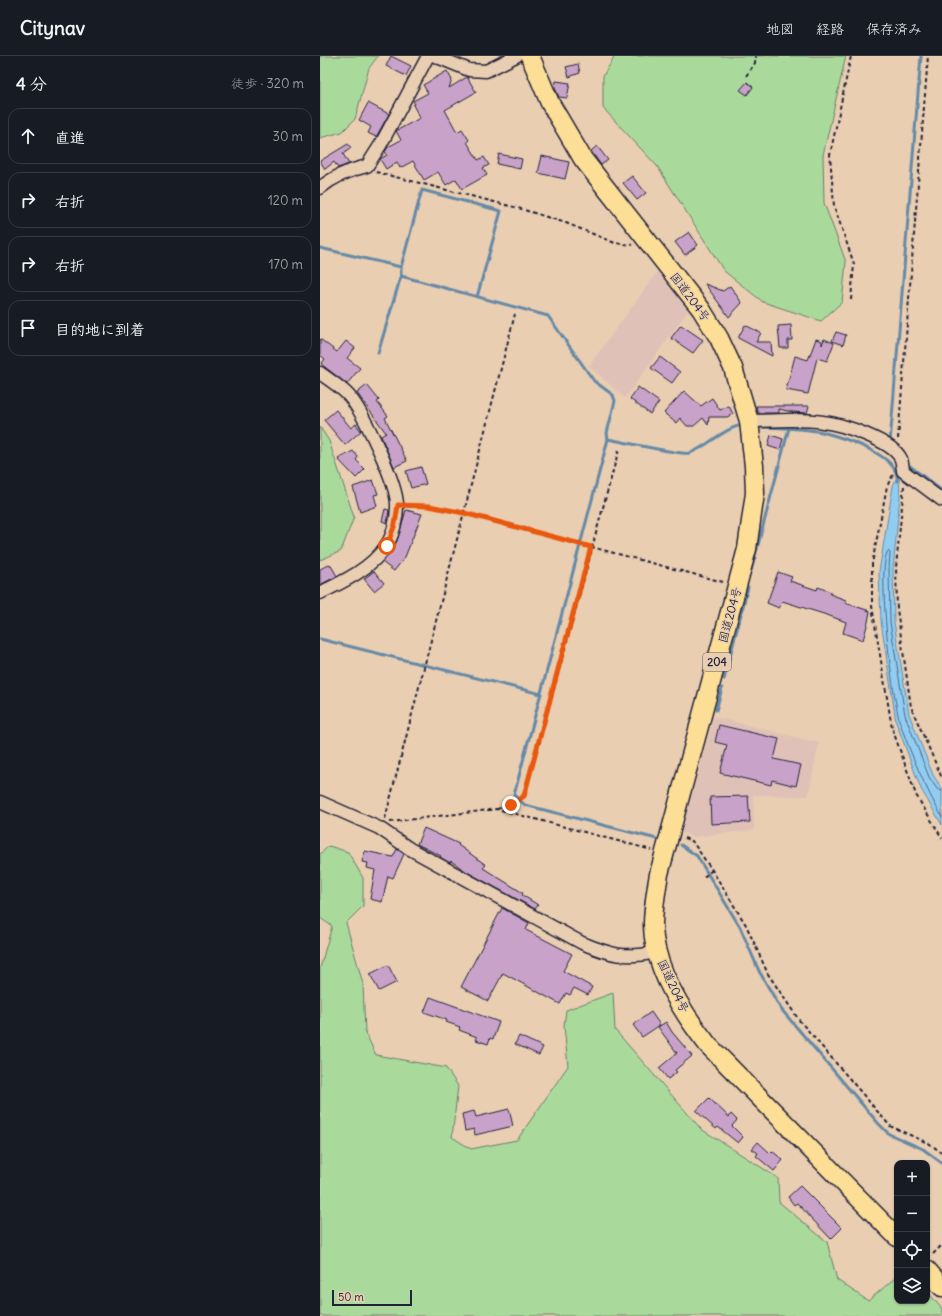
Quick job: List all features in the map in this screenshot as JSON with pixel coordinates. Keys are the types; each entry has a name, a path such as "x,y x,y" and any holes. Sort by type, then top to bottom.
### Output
{"highway":[{"name":"国道204号","path":"530,56 550,103 565,131 587,165 701,309 719,338 733,368 749,421 754,466 755,493 748,549 664,853 654,900 653,927 657,952 677,998 691,1023 708,1045 894,1234"},
{"path":"930,1262 942,1287"}],"street":[{"path":"320,188 328,181 356,168 367,166 381,144 428,56"},
{"path":"435,56 469,70 486,71 516,56"},
{"path":"320,373 348,395 359,410 371,432 395,491 398,505 395,524 387,546 375,560 338,585 320,593"},
{"path":"749,421 828,423 846,427 880,442 899,465 942,500"},
{"path":"320,802 379,828 410,849 582,943 611,955 638,956 657,952"}],"path":[{"path":"746,76 755,63 756,56"},
{"path":"851,56 830,155 834,206 854,264 851,300"},
{"path":"928,56 898,445 899,465 904,495 896,566 897,609 911,707 942,778"},
{"path":"367,166 371,171 518,208 566,223 615,242 633,246 647,242"},
{"path":"515,314 384,822 497,809 511,805 524,796 591,547 619,450"},
{"path":"899,465 887,486 872,564 872,606 892,728 916,794 942,838"},
{"path":"398,505 429,506 464,513 738,586"},
{"path":"497,809 664,853"},
{"path":"669,833 692,841 746,925 768,974 799,1020 890,1126 930,1144 942,1153"},
{"path":"704,877 712,870"},
{"path":"930,1262 942,1246"}],"shaded area":[{"path":"658,271 689,309 625,398 589,366"},
{"path":"714,717 819,743 808,796 753,795 754,830 693,837 681,832"}],"green space":[{"path":"320,56 378,56 369,68 355,119 342,132 320,138"},
{"path":"615,56 846,56 823,155 824,203 846,262 842,302 821,321 763,302 724,271 657,166 603,108 603,76"},
{"path":"320,427 329,441 354,517 341,551 320,560"},
{"path":"329,846 348,852 363,878 363,906 346,923 363,984 365,1032 376,1055 446,1068 458,1086 452,1137 471,1149 517,1140 568,1066 564,1026 566,1010 613,993 615,1030 701,1129 778,1178 779,1202 827,1242 837,1280 868,1301 894,1279 894,1304 930,1304 930,1295 942,1309 942,1316 320,1316 320,968 332,926 320,918 320,854"}],"water":[{"path":"899,476 900,496 893,569 894,622 909,714 933,775 942,789 942,825 921,789 896,722 881,621 879,572 893,486"}],"building":[{"path":"391,56 411,66 406,76 386,66"},
{"path":"578,64 580,73 569,77 566,67"},
{"path":"447,71 452,80 449,88 467,77 476,92 445,110 457,132 462,129 469,140 467,142 478,160 484,157 489,165 483,168 487,175 462,189 456,179 446,185 438,172 424,180 413,161 400,168 397,162 386,169 380,159 387,155 385,152 388,147 401,140 396,131 420,118 413,105 415,104 413,101 428,93 423,85"},
{"path":"556,81 570,83 567,98 559,97 555,88"},
{"path":"747,82 753,87 747,95 740,90"},
{"path":"368,103 389,114 376,137 368,133 371,127 359,120"},
{"path":"348,144 351,148 343,154 349,164 338,168 334,162 325,169 320,161"},
{"path":"597,146 608,160 601,165 591,151"},
{"path":"499,154 522,159 520,169 497,164"},
{"path":"542,156 569,162 565,179 538,173"},
{"path":"632,176 646,193 637,200 623,183"},
{"path":"689,232 698,245 685,255 675,242"},
{"path":"705,284 723,291 730,286 742,303 729,317"},
{"path":"681,325 703,340 693,353 671,338"},
{"path":"745,325 761,333 756,342 771,342 772,356 738,338"},
{"path":"791,325 792,340 788,340 788,348 780,348 778,326"},
{"path":"836,332 846,335 843,345 832,341"},
{"path":"320,339 337,352 346,341 355,348 347,358 360,368 347,384 321,364 325,359 320,355"},
{"path":"816,339 822,341 822,345 824,339 834,343 827,361 817,358 808,394 786,390 795,356 808,360"},
{"path":"660,357 680,372 672,383 651,368"},
{"path":"367,385 379,400 377,402 388,416 385,418 407,461 394,467 381,436 386,433 357,393"},
{"path":"638,387 659,402 650,414 630,399"},
{"path":"684,391 701,406 712,398 720,410 729,406 733,414 727,417 709,417 708,425 703,418 694,426 687,426 680,418 676,423 664,413"},
{"path":"756,406 809,406 807,413 779,409 779,413 758,413"},
{"path":"336,410 351,428 356,424 361,431 345,445 324,420"},
{"path":"771,435 783,439 780,450 768,446"},
{"path":"353,451 358,457 356,460 365,469 356,478 338,459"},
{"path":"421,467 426,484 411,488 406,471"},
{"path":"373,480 378,494 374,495 377,506 360,512 353,487"},
{"path":"385,509 389,510 387,523 382,521"},
{"path":"406,510 422,514 405,557 394,571 382,562 397,541"},
{"path":"330,564 337,576 320,585 320,569"},
{"path":"374,571 384,583 374,591 364,579"},
{"path":"778,572 792,577 790,581 817,590 818,587 831,592 830,594 846,600 845,603 870,611 863,640 843,633 846,622 782,601 779,608 767,603"},
{"path":"719,725 779,739 774,759 801,765 796,786 772,780 771,785 720,773 727,745 715,742"},
{"path":"748,796 750,822 711,824 710,797"},
{"path":"424,828 459,844 458,845 486,865 483,868 523,893 522,895 538,905 535,909 467,872 451,861 450,863 440,857 441,856 417,844"},
{"path":"397,849 404,854 393,878 388,876 382,902 370,899 375,870 367,868 368,863 362,862 365,851 393,857"},
{"path":"502,908 529,923 526,930 572,954 563,971 592,987 588,995 574,988 570,995 566,993 560,1004 503,973 488,1001 461,987"},
{"path":"388,965 397,982 379,991 370,974"},
{"path":"430,997 499,1022 493,1039 490,1038 488,1044 476,1040 477,1037 459,1030 460,1027 446,1022 447,1020 424,1012"},
{"path":"651,1012 660,1025 642,1037 633,1025"},
{"path":"666,1022 672,1032 692,1056 675,1070 677,1072 668,1079 659,1068 677,1053 658,1027"},
{"path":"519,1036 543,1047 539,1055 515,1044"},
{"path":"709,1098 729,1117 731,1114 737,1120 732,1126 743,1137 738,1143 718,1127 716,1129 696,1111"},
{"path":"509,1109 513,1126 475,1135 474,1129 465,1131 462,1114 474,1111 476,1117"},
{"path":"758,1142 770,1153 772,1151 783,1160 774,1171 756,1156 758,1153 752,1149"},
{"path":"800,1186 842,1228 831,1239 797,1203 794,1205 788,1197"}],"waterway":[{"path":"890,443 921,56"},
{"path":"401,267 422,190 501,211 477,297"},
{"path":"320,248 401,267 401,276 378,353"},
{"path":"401,276 548,316 594,381 613,395 615,401 607,433 608,439 514,795 525,805 657,839"},
{"path":"608,439 665,450 690,453 702,447 725,431 738,426"},
{"path":"760,427 791,428 822,432 855,443 880,455 890,463 896,472 897,481"},
{"path":"751,571 789,428"},
{"path":"906,463 942,491"},
{"path":"724,679 748,587"},
{"path":"320,639 541,694"},
{"path":"716,710 722,688"},
{"path":"681,845 697,856 740,927 759,971 781,1009 889,1134 923,1149 942,1163"}],"route":[{"path":"387,546 395,524 398,505 429,506 464,513 591,547 524,796 511,805"}]}
